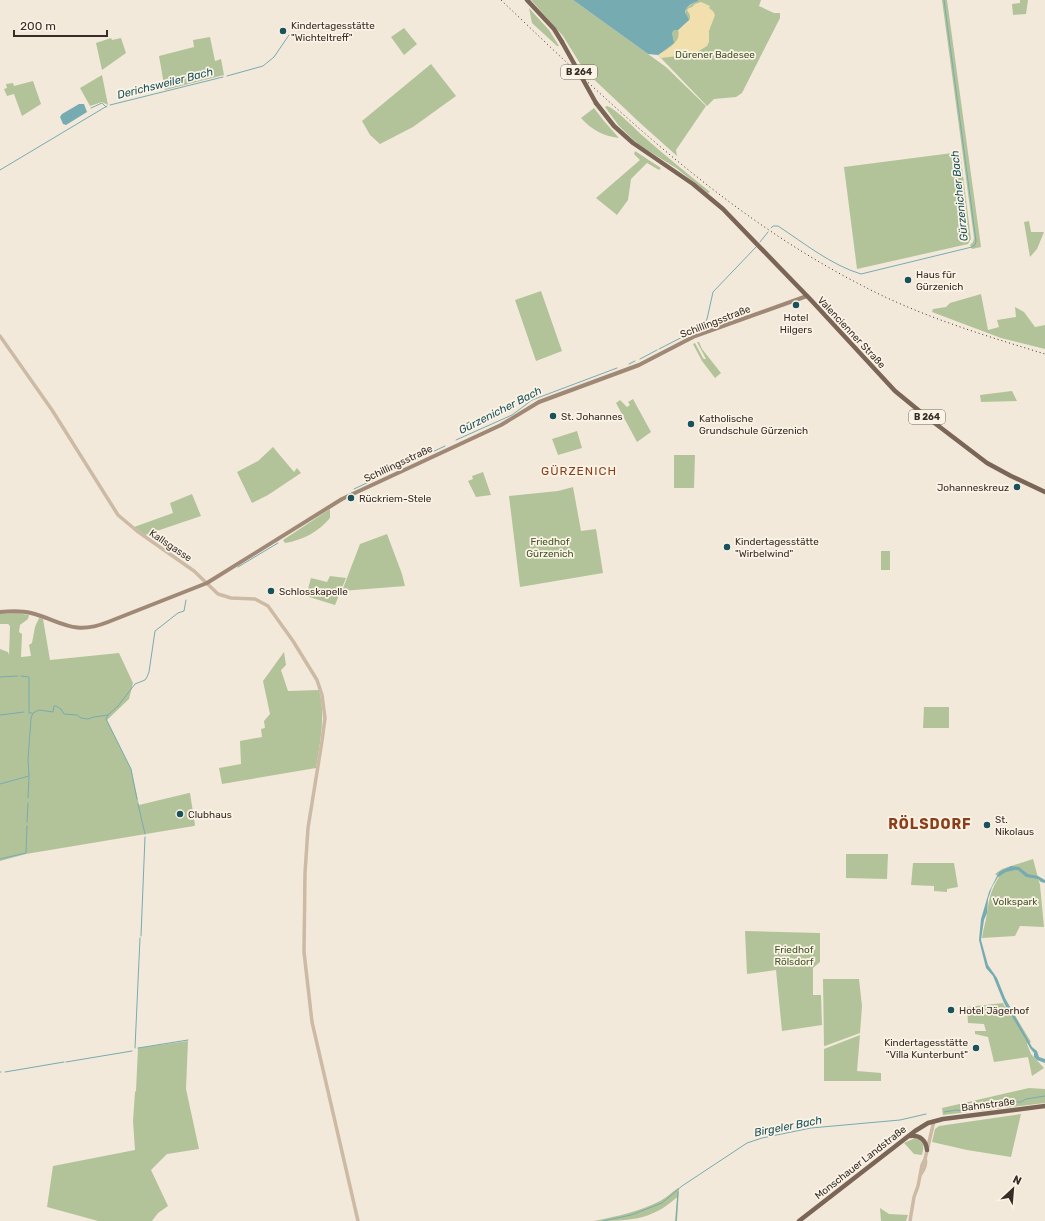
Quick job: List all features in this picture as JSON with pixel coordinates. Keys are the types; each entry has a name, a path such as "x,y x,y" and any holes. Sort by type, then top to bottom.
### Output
{"main road":[{"name":"Valencienner Straße","path":"528,0 554,29 596,103 624,135 644,152 693,184 723,209 807,296 895,391 987,463 1045,492"},
{"name":"Schillingsstraße","path":"0,612 28,612 69,627 91,628 108,622 207,583 342,499 500,425 539,402 634,367 693,337 807,296"},
{"name":"Bahnstraße","path":"934,1121 1045,1106"},
{"name":"Monschauer Landstraße","path":"799,1221 908,1136 919,1128 934,1121"},
{"path":"908,1136 916,1136 921,1138 926,1142 927,1150"}],"street":[{"name":"Kallsgasse","path":"0,336 52,410 112,505 124,520 144,536 189,567 213,590 222,596 255,599 268,606 293,641 314,674 320,687 324,706 324,723 308,828 305,873 304,952 312,1022 358,1221"},
{"path":"910,1221 923,1160 925,1159 934,1121"}],"green space":[{"path":"531,0 573,0 666,67 706,106 676,150 677,156 584,70 563,36"},
{"name":"Dürener Badesee","path":"698,0 761,0 759,6 774,13 780,13 780,18 742,93 736,97 714,99 707,106 658,55 686,14 686,8"},
{"path":"942,0 947,0 981,247 972,249 970,245 974,238"},
{"path":"1020,0 1028,0 1026,14 1013,15 1012,4 1020,3"},
{"path":"529,8 549,30 559,46 557,46 532,23"},
{"path":"404,28 417,44 404,55 391,37"},
{"path":"210,37 215,61 221,59 224,75 165,90 159,56 194,47 193,40"},
{"path":"111,38 112,40 121,38 126,53 102,70 96,43"},
{"path":"431,64 456,96 413,127 380,144 370,135 362,121"},
{"path":"102,75 108,105 102,102 90,106 80,88"},
{"path":"33,81 41,104 22,116 14,94 7,96 4,89 7,88 6,84 13,83 14,86"},
{"path":"607,106 620,115 659,150 710,192 708,193 676,168 639,145 619,126 605,107"},
{"path":"594,108 619,138 598,132 581,118"},
{"path":"635,151 661,168 659,170 647,163 631,179 628,200 617,215 596,198 640,160 634,154"},
{"path":"960,152 971,239 968,244 857,269 844,167"},
{"path":"1029,221 1031,232 1044,232 1037,249 1030,257 1024,222"},
{"path":"541,291 562,351 536,361 515,300"},
{"path":"981,294 988,330 999,327 997,320 1016,317 1015,307 1024,312 1035,327 1045,325 1045,349 1001,338 932,312 933,309 946,307 950,303"},
{"path":"697,342 699,342 702,349 721,373 715,378 702,361 693,344 695,343 703,358 706,359"},
{"path":"1012,391 1017,401 981,402 980,395"},
{"path":"633,399 651,432 637,442 616,403 620,400 627,407 630,405 628,402"},
{"path":"577,431 582,448 558,455 552,439"},
{"path":"273,447 294,472 297,468 301,473 268,495 252,503 237,472 258,461"},
{"path":"674,455 695,455 694,488 674,488"},
{"path":"483,472 491,495 476,497 468,481 473,479 472,476"},
{"name":"Friedhof Gürzenich","path":"573,487 581,531 596,529 603,573 520,587 509,496 558,491"},
{"path":"192,494 201,516 145,535 134,527 173,513 170,503"},
{"path":"330,509 330,518 315,531 298,540 285,543 283,540"},
{"path":"387,534 405,586 342,591 360,544"},
{"path":"881,551 890,551 890,570 881,570"},
{"path":"330,576 346,578 335,605 306,596 311,578 327,582"},
{"path":"16,613 29,615 28,619 20,625 19,632 22,634 21,657 31,656 29,645 32,643 35,627 39,618 43,619 50,660 119,653 133,683 129,699 107,720 131,769 139,805 190,793 194,826 26,854 0,861 0,649 8,652 9,655 10,626 8,624 0,624 0,614"},
{"path":"284,652 286,665 281,670 288,691 319,690 322,719 321,739 316,768 222,784 219,768 241,764 240,741 262,737 261,729 265,728 264,721 270,714 263,681"},
{"path":"924,707 949,707 949,728 923,728"},
{"path":"846,854 888,854 887,879 846,878"},
{"name":"Volkspark","path":"1033,859 1040,885 1044,927 1020,926 1015,936 982,938 992,890 999,877 995,874 1002,869"},
{"path":"913,863 954,863 958,887 947,889 947,892 934,891 934,886 911,885"},
{"name":"Friedhof Rölsdorf","path":"745,931 820,933 820,962 813,968 813,995 821,995 822,1025 782,1031 776,970 747,974"},
{"path":"823,979 859,979 862,1006 860,1033 825,1046 824,1046"},
{"path":"1003,1003 1005,1007 1008,1004 1031,1042 1027,1044 1031,1054 1044,1068 1032,1076 1028,1057 994,1062 988,1037 975,1034 975,1031 986,1031 984,1024 968,1023 967,1007"},
{"path":"860,1035 857,1071 881,1073 881,1081 824,1081 824,1049"},
{"path":"188,1041 186,1089 199,1149 167,1154 151,1170 168,1206 158,1213 152,1221 98,1221 47,1207 53,1166 135,1150 133,1121 138,1048"},
{"path":"1029,1088 1045,1089 1045,1103 943,1115 942,1108"},
{"path":"1021,1114 1011,1157 967,1150 932,1142 935,1129 939,1126"},
{"path":"915,1138 921,1140 923,1144 922,1155 914,1154 904,1143"},
{"path":"678,1188 677,1221 675,1221 676,1198 667,1206 638,1218 617,1221 594,1221 628,1213 652,1205 662,1200"},
{"path":"880,1208 889,1214 908,1215 906,1221 881,1221"}],"sand":[{"path":"701,2 710,6 709,8 715,15 709,31 709,42 707,46 694,54 661,58 658,55 676,42 679,34 678,30 690,19 690,15 687,10 695,4"}],"water":[{"name":"Dürener Badesee","path":"573,0 698,1 686,9 685,12 689,20 678,30 673,31 672,36 674,43 658,55 648,54"},
{"path":"79,104 84,104 87,112 66,125 63,124 60,117 62,114"},
{"path":"1011,866 1019,867 1028,874 1038,876 1045,880 1045,883 1038,879 1026,877 1018,870 1006,872 998,877 992,887 988,899 987,913 984,920 981,940 988,965 997,978 1005,998 1032,1047 1037,1051 1039,1057 1045,1059 1045,1063 1034,1057 1034,1053 1004,1003 993,976 986,968 979,940 981,919 989,892 999,872"}],"waterway":[{"name":"Gürzenicher Bach","path":"771,228 773,226 778,226 828,259 861,274 975,245 976,241 944,0"},
{"name":"Derichsweiler Bach","path":"227,76 263,66 274,57 289,35"},
{"name":"Derichsweiler Bach","path":"110,105 223,77"},
{"path":"91,108 102,103 106,107"},
{"path":"0,170 107,106"},
{"name":"Gürzenicher Bach","path":"760,242 768,232"},
{"name":"Gürzenicher Bach","path":"659,349 702,327 707,319 713,292 756,247"},
{"name":"Gürzenicher Bach","path":"640,359 657,350"},
{"name":"Gürzenicher Bach","path":"629,364 635,361"},
{"name":"Gürzenicher Bach","path":"456,440 512,415 532,400 617,368"},
{"name":"Gürzenicher Bach","path":"354,489 445,446"},
{"name":"Gürzenicher Bach","path":"238,567 278,543"},
{"path":"0,784 29,776 28,760 31,718 33,713 39,710 53,712 54,706 56,706 61,709 64,714 77,715 81,718 88,719 108,715 118,706 135,684 145,680 149,672 155,631 178,613 184,611 186,600"},
{"path":"0,677 18,676"},
{"path":"21,676 29,677 29,713 32,713"},
{"path":"0,715 24,712"},
{"path":"108,715 106,719 131,769 137,799"},
{"path":"28,798 29,777"},
{"path":"27,822 28,803"},
{"path":"138,804 145,834"},
{"path":"0,859 26,853 27,826"},
{"path":"141,936 145,837"},
{"path":"135,1048 140,938"},
{"path":"138,1048 188,1040"},
{"path":"66,1062 132,1051"},
{"path":"5,1072 64,1062"},
{"name":"Birgeler Bach","path":"944,1112 956,1110 965,1111 976,1107 993,1107 1007,1098 1016,1102 1021,1102 1026,1099 1045,1096"},
{"name":"Birgeler Bach","path":"603,1221 631,1215 662,1203 682,1186 747,1143 762,1138 811,1128 900,1120 926,1114"},
{"path":"676,1221 678,1192"}],"railway":[{"path":"501,0 585,79 672,156 763,226 812,258 863,286 907,307 998,340 1045,354"}],"place":[{"name":"Kindertagesstätte \"Wichteltreff\"","path":"283,31"},
{"name":"Haus für Gürzenich","path":"908,280"},
{"name":"Hotel Hilgers","path":"796,305"},
{"name":"St. Johannes","path":"553,416"},
{"name":"Katholische Grundschule Gürzenich","path":"691,424"},
{"name":"Johanneskreuz","path":"1017,487"},
{"name":"Rückriem-Stele","path":"351,498"},
{"name":"Kindertagesstätte \"Wirbelwind\"","path":"727,547"},
{"name":"Schlosskapelle","path":"271,591"},
{"name":"Clubhaus","path":"180,814"},
{"name":"St. Nikolaus","path":"987,825"},
{"name":"Hotel Jägerhof","path":"951,1010"},
{"name":"Kindertagesstätte \"Villa Kunterbunt\"","path":"976,1048"}],"district":[{"name":"GÜRZENICH","path":"579,471"},
{"name":"RÖLSDORF","path":"930,824"}]}
